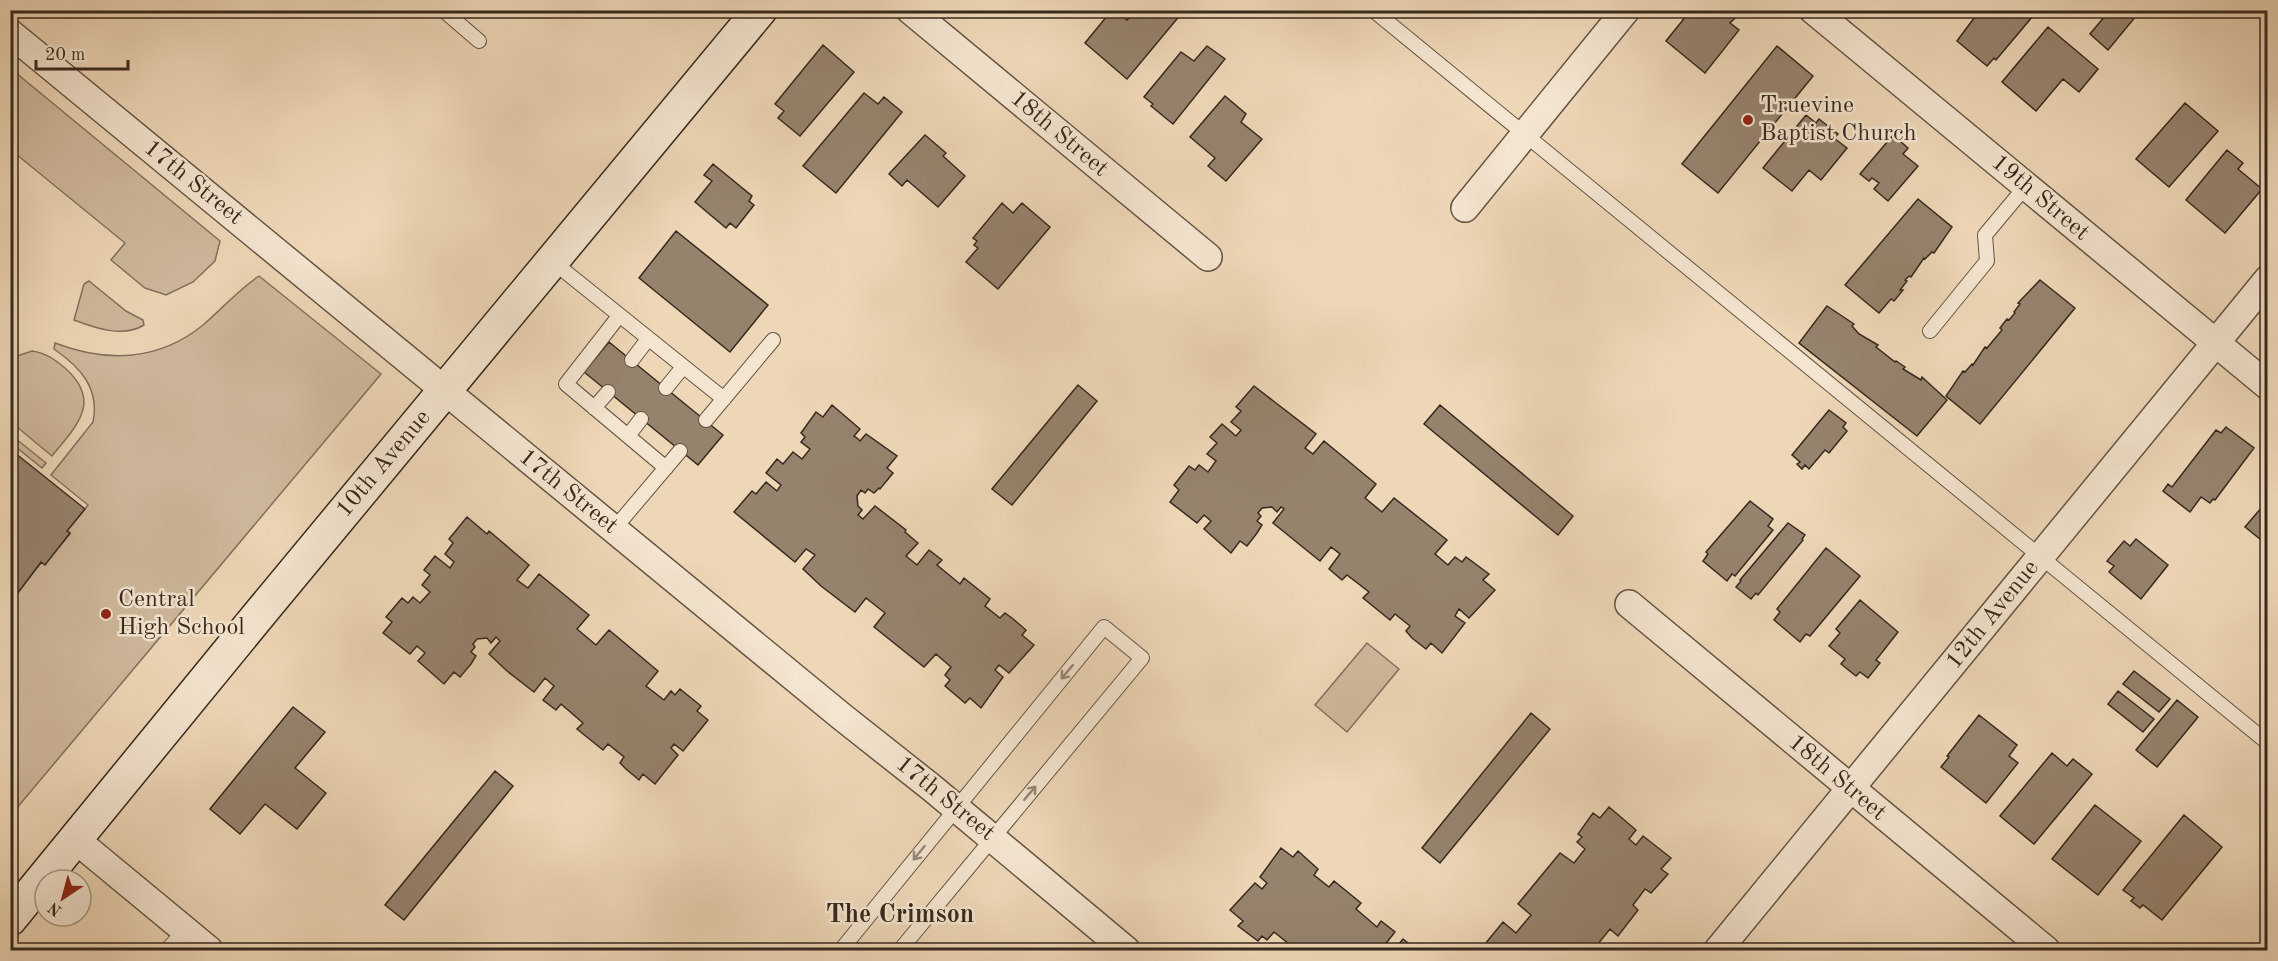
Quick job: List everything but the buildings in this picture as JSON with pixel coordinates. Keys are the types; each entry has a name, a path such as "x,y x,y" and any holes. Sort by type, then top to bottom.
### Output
{"main road":[{"name":"10th Avenue","path":"10,919 760,10"}],"street":[{"name":"18th Street","path":"910,10 1208,257"},
{"path":"1465,208 1626,10"},
{"name":"19th Street","path":"1813,10 2268,386"},
{"name":"17th Street","path":"10,33 614,530 956,807 1126,951"},
{"name":"12th Avenue","path":"1718,951 2268,279"},
{"name":"18th Street","path":"1629,604 2046,951"},
{"path":"76,840 209,951"}],"lane":[{"path":"443,10 479,41"},
{"path":"1373,10 2268,742"},
{"path":"1930,331 1987,261 1985,235 2026,186"},
{"path":"552,261 724,399"},
{"path":"619,316 566,384 666,468"},
{"path":"632,360 648,339"},
{"path":"706,420 773,340"},
{"path":"666,388 683,367"},
{"path":"594,408 608,392"},
{"path":"628,436 641,419"},
{"path":"614,530 680,451"},
{"path":"841,951 1104,627 1142,658 900,951"},
{"path":"167,951 185,930"}],"shaded area":[{"path":"10,68 220,241 215,261 193,282 166,295 145,288 111,260 125,243 11,150"},
{"path":"259,276 381,374 11,815 11,606 16,600 13,598 42,562 45,564 70,534 67,531 88,505 51,475 93,422 94,410 94,399 86,380 72,363 54,349 55,343 94,354 113,356 151,352 186,337"},
{"path":"89,281 126,311 143,320 144,325 136,329 118,331 100,329 74,320 84,284"},
{"path":"32,351 50,357 65,368 76,380 82,392 84,403 77,424 52,456 11,422 11,358"},
{"path":"10,434 46,463 42,468 11,443"},
{"path":"1367,643 1399,669 1347,732 1315,705"}],"place":[{"name":"Truevine Baptist Church","path":"1748,120"},
{"name":"Central High School","path":"106,614"}],"district":[{"name":"The Crimson","path":"900,915"}]}
